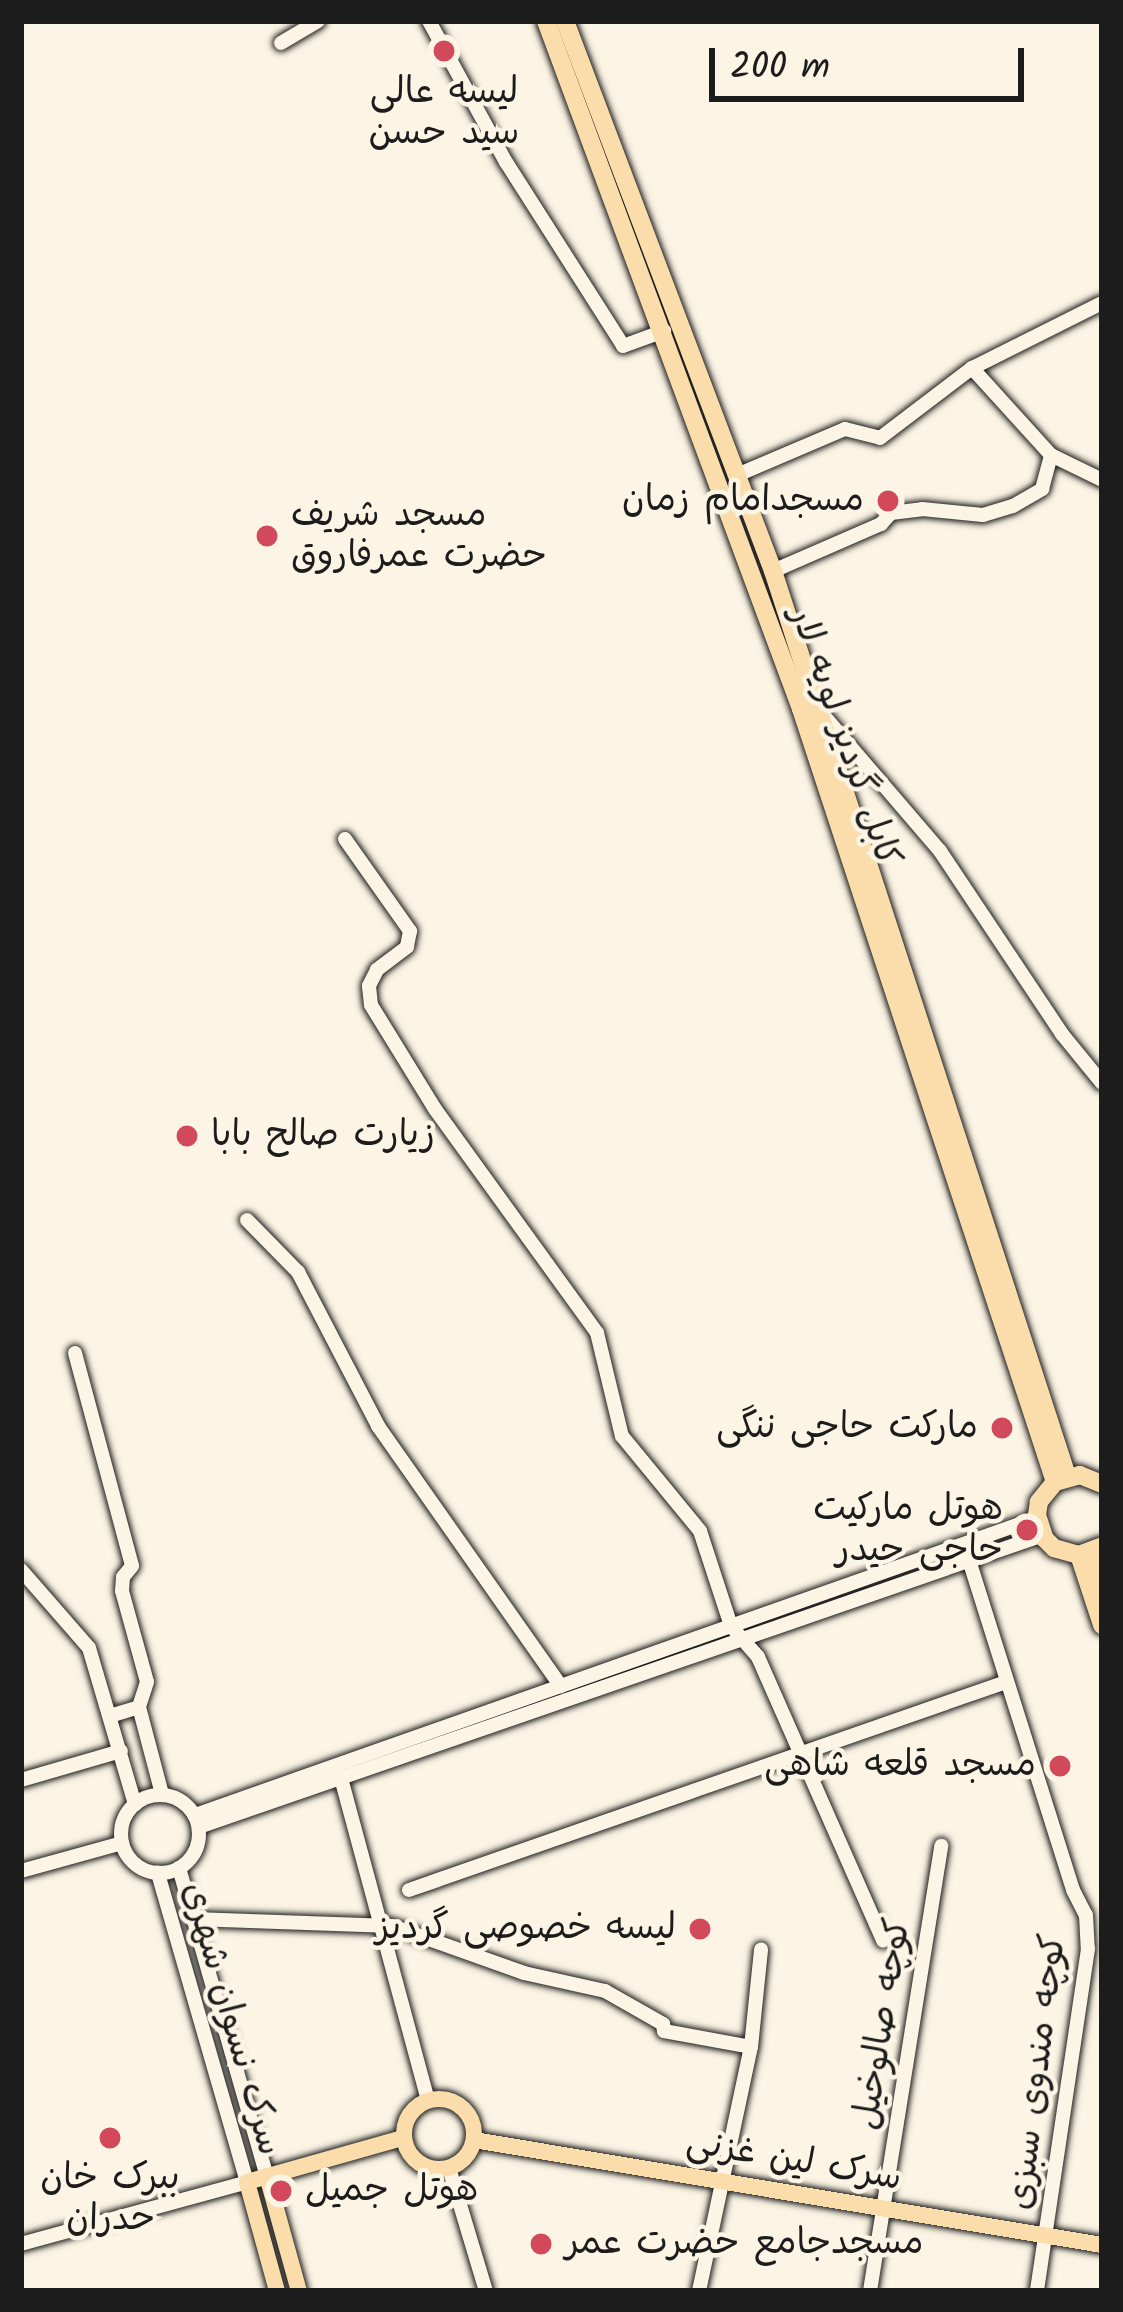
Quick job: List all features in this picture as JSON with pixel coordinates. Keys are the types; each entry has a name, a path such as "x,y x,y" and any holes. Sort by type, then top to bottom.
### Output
{"highway":[{"name":"کابل گردیز لویه لار","path":"547,21 801,709 1061,1479"},
{"name":"کابل گردیز لویه لار","path":"565,21 773,571 1061,1479"},
{"path":"1091,1551 1054,1548 1040,1526 1039,1502 1061,1479 1102,1484"},
{"path":"1091,1551 1102,1582"},
{"path":"1091,1551 1102,1625"}],"main road":[{"path":"428,2100 463,2107 474,2140 470,2152 449,2168 425,2167 404,2138 409,2115 428,2100"},
{"path":"278,2291 247,2182 404,2138"},
{"name":"سرک لین غزنی","path":"474,2140 1102,2245"},
{"path":"267,2176 299,2291"}],"street":[{"path":"281,44 318,21"},
{"path":"429,21 506,161 623,346 664,331"},
{"path":"737,475 845,429 880,438 972,368 1102,303"},
{"path":"972,368 1051,455 1102,480"},
{"path":"773,571 880,524 891,513 922,508 983,515 1013,506 1042,489 1051,455"},
{"path":"816,708 841,729 940,851 1062,1034 1102,1083"},
{"path":"345,839 410,931 407,947 377,970 369,986 370,1005 435,1108 597,1333 622,1436 700,1531 731,1626 758,1658 804,1753 883,1941"},
{"path":"248,1220 298,1272 378,1426 561,1686"},
{"path":"75,1353 132,1566 122,1591 147,1682 139,1707 162,1795"},
{"path":"197,1821 731,1626 1040,1526"},
{"path":"197,1821 340,1778 969,1560 1040,1526"},
{"path":"410,1890 1006,1682 969,1560"},
{"path":"21,1570 88,1648 112,1715 135,1804"},
{"name":"کوچه مندوی سبزی","path":"1006,1682 1086,1915 1088,1949 1037,2291"},
{"path":"112,1715 139,1707"},
{"path":"21,1780 121,1751"},
{"path":"340,1778 428,2100"},
{"path":"162,1795 181,1800 197,1821 196,1851 179,1868 158,1873 137,1866 122,1843 123,1820 135,1804 162,1795"},
{"path":"21,1871 122,1843"},
{"name":"کوچه صالوخیل","path":"870,2291 941,1846"},
{"name":"سرک نسوان شهری","path":"179,1868 267,2176"},
{"name":"سرک نسوان شهری","path":"158,1873 247,2182"},
{"path":"193,1919 380,1924 524,1973 605,1991 663,2024 664,2031 751,2047"},
{"path":"699,2291 751,2047 761,1950"},
{"path":"449,2168 486,2291"},
{"path":"21,2244 247,2182"}],"place":[{"name":"لیسه عالی سید حسن","path":"444,51"},
{"name":"مسجدامام زمان","path":"888,501"},
{"name":"مسجد شریف حضرت عمرفاروق","path":"267,536"},
{"name":"زیارت صالح بابا","path":"187,1136"},
{"name":"مارکت حاجی ننگی","path":"1002,1428"},
{"name":"هوتل مارکیت حاجی حیدر","path":"1027,1530"},
{"name":"مسجد قلعه شاهی","path":"1060,1766"},
{"name":"لیسه خصوصی گردیز","path":"700,1929"},
{"name":"ببرک خان حدران","path":"110,2138"},
{"name":"هوتل جمیل","path":"281,2191"},
{"name":"مسجدجامع حضرت عمر","path":"541,2244"}]}
